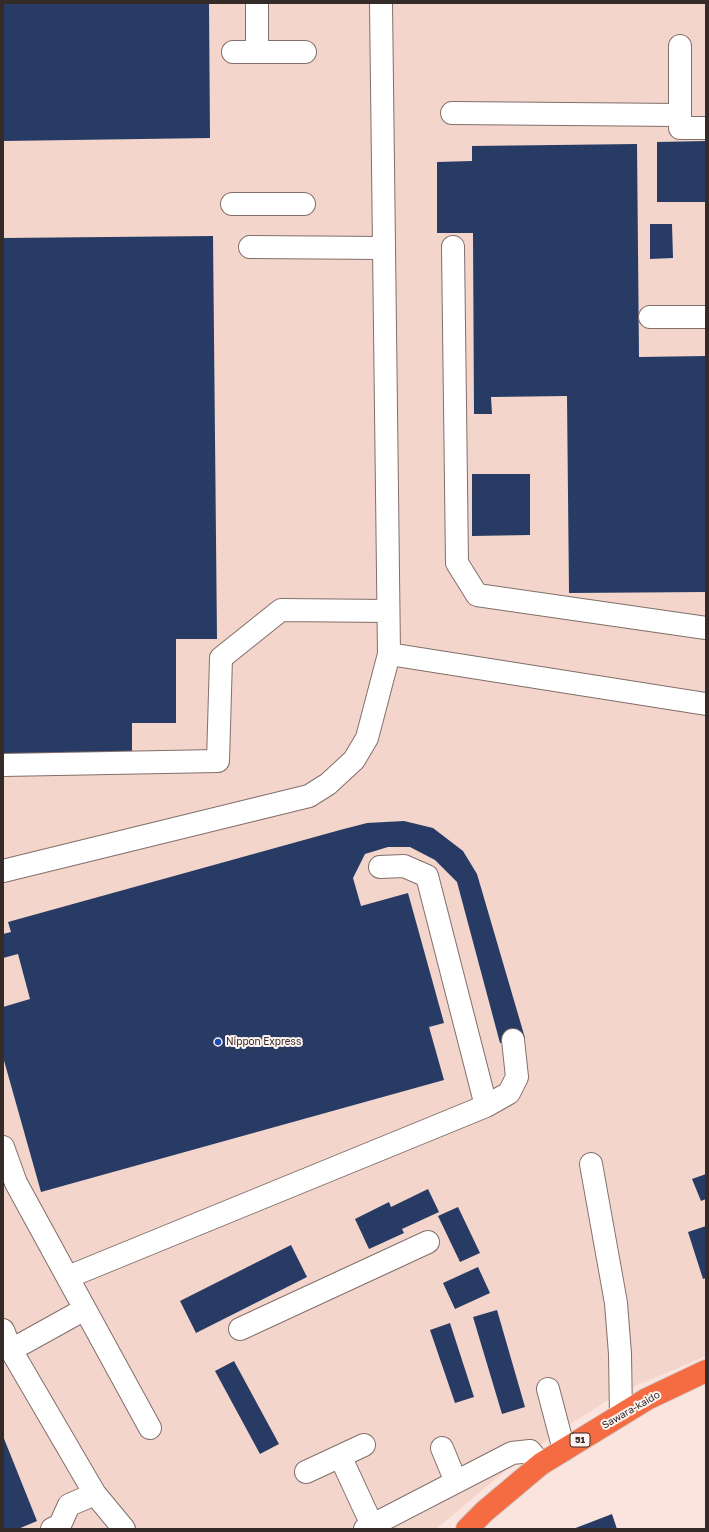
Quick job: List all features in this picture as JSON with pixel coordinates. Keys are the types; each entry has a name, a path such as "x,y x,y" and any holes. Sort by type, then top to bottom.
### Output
{"highway":[{"name":"Sawara-kaido","path":"467,1529 485,1511 542,1464 647,1399 706,1371"}],"street":[{"path":"257,3 257,52"},
{"path":"3,871 309,796 328,784 354,760 368,738 389,654 381,3"},
{"path":"680,46 680,128 706,128"},
{"path":"233,52 305,52"},
{"path":"452,113 680,116"},
{"path":"232,204 304,204"},
{"path":"250,247 384,248"},
{"path":"453,247 457,563 477,596 706,628"},
{"path":"650,317 706,318"},
{"path":"3,765 218,761 221,658 281,610 388,611"},
{"path":"389,654 706,704"},
{"path":"380,867 404,866 427,876 486,1106"},
{"path":"68,1277 486,1106 509,1093 517,1077 513,1040"},
{"path":"3,1147 10,1186 68,1277 150,1428"},
{"path":"591,1164 616,1303 620,1354 621,1415"},
{"path":"240,1329 428,1242"},
{"path":"11,1350 85,1309"},
{"path":"3,1330 11,1350 95,1494 124,1529"},
{"path":"548,1389 564,1450"},
{"path":"306,1472 364,1445"},
{"path":"442,1448 456,1482"},
{"path":"340,1456 368,1527 512,1453 530,1451 542,1464"},
{"path":"52,1529 60,1525 69,1504 95,1494"}],"shaded area":[{"path":"3,3 706,3 706,1356 621,1392 559,1431 511,1466 436,1529 3,1529"}],"building":[{"path":"3,3 209,3 210,138 3,141"},
{"path":"706,141 706,202 657,202 657,142"},
{"path":"637,144 639,357 706,356 706,592 569,593 567,396 491,397 492,414 474,414 473,233 437,233 437,162 472,161 472,146"},
{"path":"650,224 672,224 673,258 650,259"},
{"path":"213,236 217,639 176,639 176,723 132,723 132,754 3,755 3,238"},
{"path":"472,474 530,474 530,535 472,536"},
{"name":"Nippon Express","path":"404,821 433,828 463,851 477,874 525,1038 500,1043 457,882 435,860 410,847 388,847 365,854 353,878 361,906 408,893 444,1023 429,1027 444,1080 41,1192 3,1057 3,1007 30,999 18,954 3,958 3,934 11,932 8,922 367,823"},
{"path":"706,1174 706,1199 701,1201 692,1179"},
{"path":"428,1189 439,1212 402,1229 404,1233 369,1249 355,1219 389,1202 391,1207"},
{"path":"458,1207 480,1253 460,1262 438,1216"},
{"path":"706,1226 706,1278 703,1279 688,1232"},
{"path":"291,1245 307,1277 196,1333 180,1301"},
{"path":"478,1267 490,1293 455,1309 443,1283"},
{"path":"497,1310 525,1407 502,1414 473,1317"},
{"path":"450,1323 474,1397 455,1403 430,1330"},
{"path":"234,1361 279,1444 260,1454 215,1371"},
{"path":"3,1436 37,1521 18,1529 3,1529"},
{"path":"612,1514 617,1529 573,1529"}],"place":[{"name":"Nippon Express","path":"218,1042"}]}
